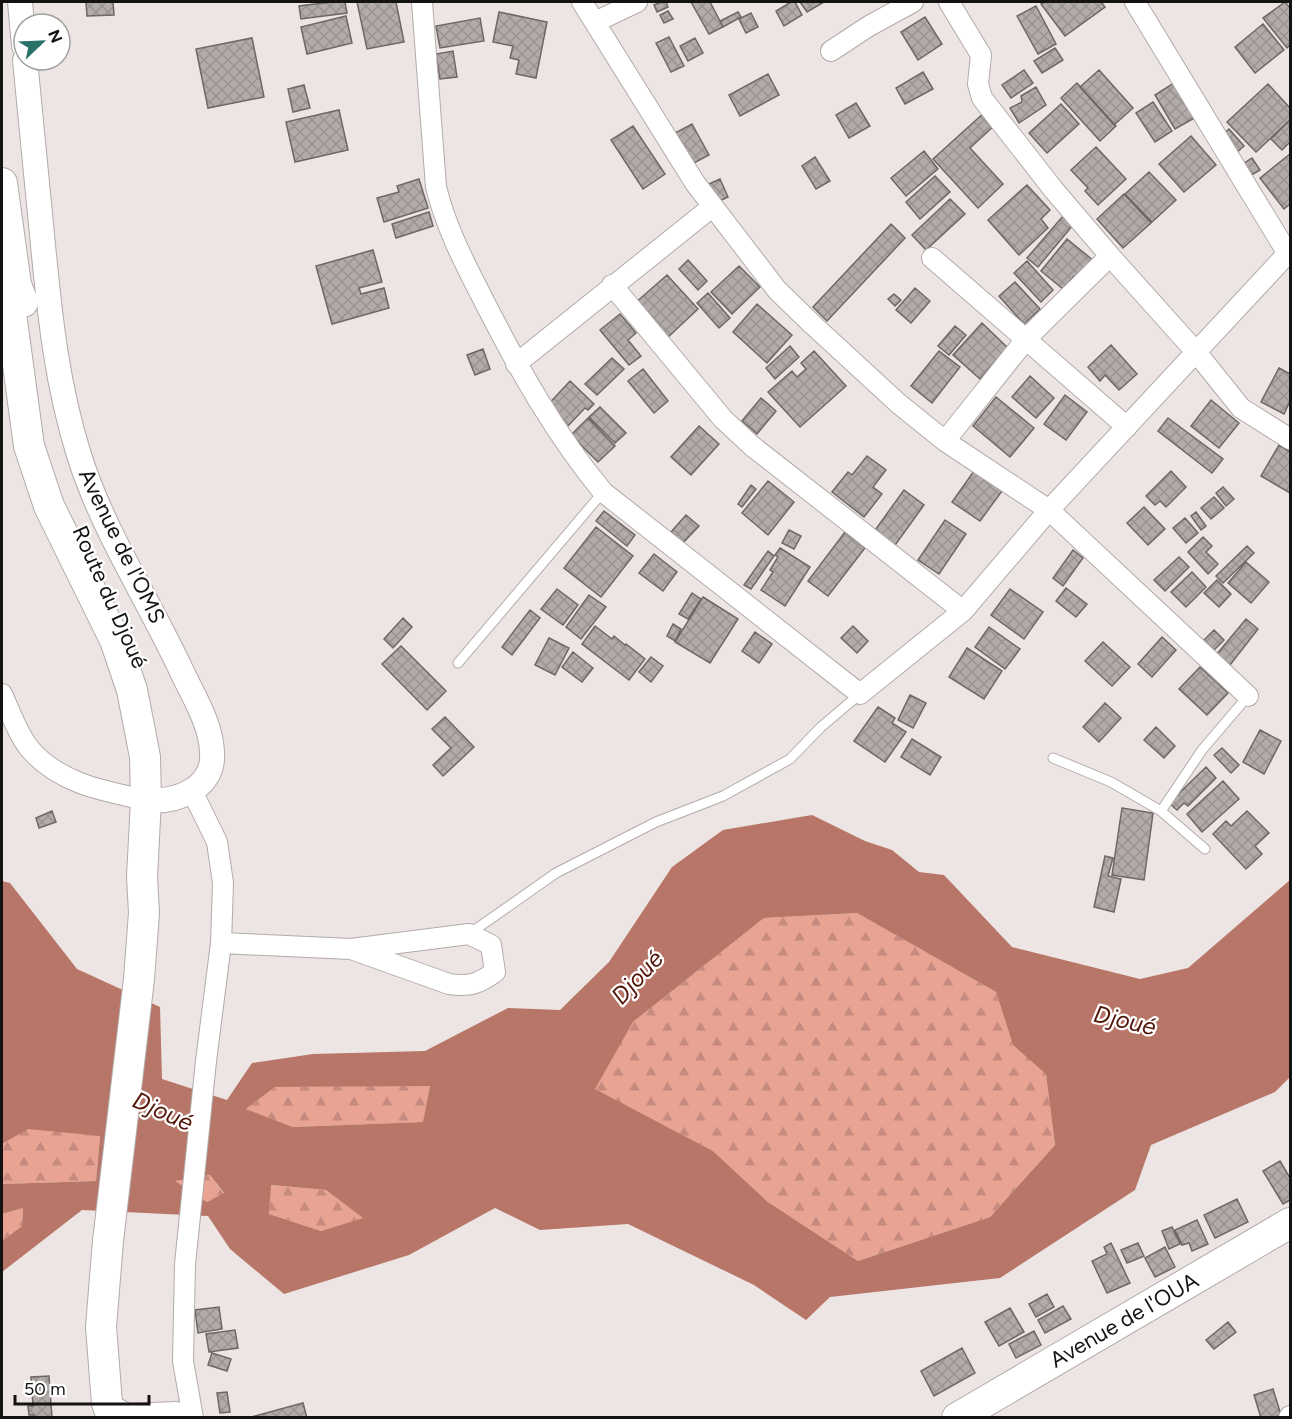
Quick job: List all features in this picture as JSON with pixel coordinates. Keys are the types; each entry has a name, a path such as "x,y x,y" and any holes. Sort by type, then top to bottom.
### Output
{"main road":[{"name":"Route du Djoué","path":"2,183 16,285 25,308 44,433 53,467 75,521 129,632 155,708 162,774 154,800 156,888 144,913 139,979 108,1241 101,1327 109,1410"},
{"name":"Avenue de l'OUA","path":"957,1418 1290,1223"}],"street":[{"path":"422,2 436,187 442,214 516,364 576,459 603,492 860,694 963,611 1049,510 1289,253 1135,2"},
{"path":"582,2 712,207 777,290 899,404 945,441 1049,510 1248,696"},
{"path":"595,22 637,2"},
{"path":"831,51 869,26 913,2"},
{"path":"949,2 981,55 978,84 982,98 1053,189 1196,352 1241,408 1290,439"},
{"name":"Avenue de l'OMS","path":"26,72 51,321 62,398 79,457 103,515 207,726 213,752 210,772 192,791"},
{"path":"516,364 712,207"},
{"path":"945,441 1027,338 1110,256"},
{"path":"932,258 1127,427"},
{"path":"612,285 723,419 752,446 963,611"},
{"path":"2,694 28,746 49,768 76,782 107,792 154,800 192,791 205,813 217,842 223,883 221,944 206,1061 185,1264 183,1361 194,1418"},
{"path":"221,944 351,949 469,934 491,945 495,972 482,981 466,987 449,984 351,949"},
{"path":"109,1410 128,1414 176,1412 187,1418"}],"lane":[{"path":"458,663 603,492"},
{"path":"469,934 556,873 656,822 723,796 790,759 821,727 860,694"},
{"path":"1161,811 1202,750 1248,696"},
{"path":"1053,758 1111,782 1161,811 1205,849"}],"green space":[{"path":"857,913 996,992 1013,1045 1046,1073 1055,1145 990,1217 858,1261 768,1202 713,1151 594,1089 633,1022 764,918"},
{"path":"430,1085 424,1122 293,1127 246,1109 275,1087"},
{"path":"28,1128 100,1135 96,1181 2,1184 2,1144"},
{"path":"210,1175 224,1194 207,1202 174,1181"},
{"path":"270,1185 326,1190 364,1218 321,1231 269,1214"},
{"path":"23,1208 22,1226 2,1241 2,1214"}],"water":[{"name":"Djoué","path":"812,815 865,841 892,850 919,872 944,875 1012,947 1140,979 1188,968 1290,880 1290,1077 1275,1092 1151,1145 1135,1190 1000,1278 830,1297 806,1320 754,1285 628,1224 540,1230 495,1208 409,1255 284,1294 230,1249 208,1216 82,1210 2,1272 2,1241 22,1226 23,1208 2,1214 2,1184 96,1181 100,1136 28,1129 2,1144 2,881 10,883 77,969 160,1007 162,1079 227,1100 252,1063 313,1054 425,1051 508,1008 560,1010 609,962 672,867 723,830","holes":["857,913 996,992 1013,1045 1046,1074 1055,1145 990,1217 858,1261 768,1202 713,1151 595,1089 633,1022 764,918","430,1086 423,1122 293,1127 246,1109 275,1087","210,1175 224,1193 207,1202 175,1181","271,1185 326,1190 363,1218 321,1231 269,1214"]}],"building":[{"path":"86,2 113,2 114,15 87,16"},
{"path":"345,2 347,13 301,19 299,6"},
{"path":"357,2 396,2 404,42 367,49"},
{"path":"666,2 668,7 657,12 654,5"},
{"path":"691,2 710,2 723,27 709,34"},
{"path":"795,2 802,15 784,26 776,11"},
{"path":"800,2 824,2 807,12"},
{"path":"1045,2 1101,2 1105,7 1065,36 1041,4"},
{"path":"1285,2 1290,8 1290,45 1287,48 1263,18"},
{"path":"1036,6 1056,44 1038,54 1017,16"},
{"path":"668,11 673,19 664,23 660,15"},
{"path":"499,12 547,22 536,78 516,74 519,60 510,58 513,46 493,42"},
{"path":"738,12 741,17 723,27 720,21"},
{"path":"751,13 758,27 746,33 739,19"},
{"path":"346,16 352,43 307,54 301,27"},
{"path":"925,17 942,44 918,60 901,32"},
{"path":"480,18 484,41 440,48 436,26"},
{"path":"1263,24 1284,50 1255,73 1235,47"},
{"path":"669,37 684,66 671,72 656,43"},
{"path":"252,38 264,97 208,108 196,49"},
{"path":"695,38 703,53 688,61 680,46"},
{"path":"1055,48 1063,60 1042,73 1034,61"},
{"path":"453,51 457,77 440,79 436,54"},
{"path":"1024,70 1033,83 1011,98 1002,85"},
{"path":"1099,70 1133,108 1114,125 1080,87"},
{"path":"923,72 933,89 905,104 896,88"},
{"path":"768,74 779,95 740,116 729,95"},
{"path":"1177,81 1198,116 1175,129 1155,95"},
{"path":"1077,83 1116,126 1100,141 1061,98"},
{"path":"1268,84 1290,108 1290,120 1256,152 1227,122"},
{"path":"304,85 310,108 293,112 288,89"},
{"path":"1036,87 1046,105 1019,123 1010,108 1022,102 1021,96"},
{"path":"1153,102 1172,131 1155,142 1136,113"},
{"path":"856,103 870,126 849,138 836,115"},
{"path":"1061,104 1079,124 1047,153 1029,133"},
{"path":"339,110 348,150 295,162 286,122"},
{"path":"986,111 997,123 970,148 1003,184 978,208 933,159"},
{"path":"1290,120 1290,142 1282,150 1271,139"},
{"path":"692,124 709,155 692,164 675,133"},
{"path":"633,126 665,174 643,189 611,140"},
{"path":"1229,129 1244,146 1236,153 1222,135"},
{"path":"1191,136 1216,165 1184,192 1159,164"},
{"path":"1096,147 1126,179 1098,205 1085,191 1088,188 1071,170"},
{"path":"924,151 938,169 906,196 891,178"},
{"path":"1290,154 1290,204 1284,209 1260,178"},
{"path":"815,157 830,181 816,189 802,166"},
{"path":"1252,158 1260,170 1250,176 1243,164"},
{"path":"1149,172 1176,200 1152,222 1125,194"},
{"path":"935,176 950,192 920,219 906,202"},
{"path":"419,179 428,208 384,222 377,198 399,192 397,186"},
{"path":"720,179 728,197 717,202 709,184"},
{"path":"1027,185 1050,210 1041,219 1048,228 1019,255 988,220"},
{"path":"1124,194 1151,223 1123,248 1097,219"},
{"path":"950,199 965,214 926,250 912,235"},
{"path":"429,212 433,226 396,238 392,224"},
{"path":"1063,216 1073,225 1038,267 1027,258"},
{"path":"891,224 905,238 827,321 813,307"},
{"path":"1067,239 1094,261 1078,280 1074,276 1063,289 1041,271"},
{"path":"373,250 382,282 359,288 361,294 384,288 389,308 332,324 316,266"},
{"path":"688,260 707,281 698,290 679,269"},
{"path":"1027,261 1053,290 1041,302 1014,273"},
{"path":"739,266 760,287 732,314 711,292"},
{"path":"667,275 698,309 666,339 634,304"},
{"path":"1015,282 1040,309 1024,324 999,296"},
{"path":"915,288 930,301 911,323 896,310"},
{"path":"708,293 730,318 719,328 697,303"},
{"path":"894,294 901,300 895,306 888,299"},
{"path":"757,304 792,335 767,363 733,332"},
{"path":"620,314 636,333 628,340 641,356 629,365 600,330"},
{"path":"982,323 1008,348 980,379 953,355"},
{"path":"955,326 966,335 949,355 938,346"},
{"path":"1111,345 1137,374 1119,390 1105,375 1100,381 1088,367"},
{"path":"790,346 799,357 775,379 766,368"},
{"path":"483,349 490,369 475,375 467,355"},
{"path":"814,351 846,386 800,427 768,392 792,371 797,377 806,369 801,363"},
{"path":"939,351 960,367 932,403 911,386"},
{"path":"612,358 624,369 597,395 585,384"},
{"path":"1279,368 1290,374 1290,401 1284,414 1261,402"},
{"path":"643,369 668,401 654,413 628,381"},
{"path":"1030,376 1054,398 1036,418 1012,397"},
{"path":"570,381 594,404 588,410 585,408 566,428 545,408"},
{"path":"1065,395 1087,412 1066,440 1044,424"},
{"path":"996,397 1034,428 1010,457 973,426"},
{"path":"761,398 776,411 757,434 742,421"},
{"path":"1211,400 1239,423 1219,448 1191,426"},
{"path":"600,407 626,433 615,443 589,417"},
{"path":"588,418 615,446 598,462 571,435"},
{"path":"1168,418 1223,459 1212,473 1158,431"},
{"path":"699,426 719,444 691,475 671,457"},
{"path":"1279,445 1290,452 1290,493 1261,476"},
{"path":"867,456 886,470 873,487 882,494 864,517 832,492 848,472 852,475"},
{"path":"974,471 1002,491 980,521 952,502"},
{"path":"1171,471 1186,487 1166,507 1160,501 1155,505 1146,496"},
{"path":"768,481 794,502 768,535 742,513"},
{"path":"751,485 756,489 742,507 738,504"},
{"path":"1223,487 1234,499 1226,506 1216,493"},
{"path":"904,490 924,505 893,548 873,533"},
{"path":"1214,497 1224,508 1211,519 1201,508"},
{"path":"1144,507 1165,529 1148,545 1127,523"},
{"path":"604,511 635,535 627,546 596,521"},
{"path":"1196,512 1206,526 1201,530 1191,516"},
{"path":"686,515 699,526 683,543 671,532"},
{"path":"1185,518 1198,533 1186,543 1173,528"},
{"path":"945,520 966,534 939,574 918,560"},
{"path":"596,527 633,556 601,597 564,568"},
{"path":"789,530 801,536 794,549 782,543"},
{"path":"845,532 865,548 828,596 808,581"},
{"path":"1203,537 1212,546 1206,552 1218,564 1208,574 1188,552"},
{"path":"1247,546 1254,553 1223,583 1216,576"},
{"path":"780,548 810,567 785,606 761,590 773,572 770,570 778,557 775,555"},
{"path":"1073,550 1083,558 1063,586 1053,578"},
{"path":"768,551 774,556 751,589 744,585"},
{"path":"654,554 677,572 663,591 639,573"},
{"path":"1179,557 1189,567 1165,591 1154,580"},
{"path":"1246,562 1269,582 1251,603 1228,583"},
{"path":"1192,572 1206,587 1186,607 1171,592"},
{"path":"1217,580 1231,594 1219,607 1204,593"},
{"path":"1066,588 1087,604 1076,617 1056,601"},
{"path":"557,589 578,605 563,625 541,609"},
{"path":"1010,589 1043,612 1024,639 991,615"},
{"path":"692,593 701,599 688,619 679,614"},
{"path":"589,595 606,607 581,639 566,627"},
{"path":"703,597 738,619 710,663 675,642"},
{"path":"530,610 540,618 512,655 502,647"},
{"path":"403,618 412,627 393,648 384,639"},
{"path":"1246,619 1258,629 1230,665 1217,654"},
{"path":"673,624 681,629 675,641 667,636"},
{"path":"595,626 612,639 614,636 645,659 629,680 582,644"},
{"path":"853,626 868,641 857,653 841,638"},
{"path":"989,627 1020,649 1005,669 975,647"},
{"path":"1214,630 1224,640 1211,653 1201,643"},
{"path":"755,632 772,644 759,663 742,651"},
{"path":"1162,637 1176,650 1152,677 1138,664"},
{"path":"549,638 569,648 555,675 535,665"},
{"path":"1103,642 1130,667 1112,686 1085,661"},
{"path":"401,646 446,691 427,710 382,664"},
{"path":"967,648 1002,671 984,699 949,677"},
{"path":"573,652 593,668 582,682 562,667"},
{"path":"651,657 663,666 651,682 639,672"},
{"path":"1200,667 1228,693 1207,715 1179,689"},
{"path":"910,695 926,703 913,728 898,720"},
{"path":"1105,703 1121,718 1099,742 1083,727"},
{"path":"878,707 895,718 892,723 906,732 885,762 854,741"},
{"path":"445,717 474,747 443,776 433,765 451,748 432,729"},
{"path":"1156,727 1175,746 1164,758 1144,740"},
{"path":"1260,730 1281,741 1264,774 1243,762"},
{"path":"912,739 941,757 930,775 901,757"},
{"path":"1222,748 1239,765 1231,773 1214,755"},
{"path":"1206,767 1216,778 1188,806 1184,803 1177,810 1169,803"},
{"path":"1223,781 1239,799 1202,832 1187,814"},
{"path":"1122,808 1153,813 1144,880 1112,875"},
{"path":"52,811 56,822 39,828 36,818"},
{"path":"1247,811 1269,833 1255,846 1262,854 1246,869 1213,834 1226,821 1231,826"},
{"path":"1105,856 1113,858 1108,876 1121,879 1114,912 1094,907"},
{"path":"1280,1161 1290,1178 1290,1200 1283,1204 1263,1171"},
{"path":"1237,1199 1248,1222 1215,1238 1204,1215"},
{"path":"1197,1220 1208,1244 1192,1251 1189,1243 1182,1245 1175,1230"},
{"path":"1172,1227 1180,1244 1169,1249 1162,1231"},
{"path":"1111,1243 1130,1283 1107,1293 1092,1261 1107,1254 1104,1247"},
{"path":"1138,1243 1144,1256 1127,1263 1121,1250"},
{"path":"1165,1247 1175,1267 1155,1277 1145,1258"},
{"path":"1047,1294 1054,1307 1036,1317 1029,1304"},
{"path":"1063,1306 1071,1319 1045,1333 1038,1320"},
{"path":"219,1307 222,1329 198,1333 195,1310"},
{"path":"1010,1308 1024,1332 999,1346 985,1322"},
{"path":"1228,1322 1236,1332 1214,1349 1206,1340"},
{"path":"235,1330 238,1348 209,1352 206,1334"},
{"path":"1034,1331 1041,1345 1016,1358 1009,1344"},
{"path":"962,1348 975,1373 934,1396 921,1371"},
{"path":"212,1353 231,1359 227,1371 208,1365"},
{"path":"49,1376 52,1418 34,1418 34,1415 29,1415 28,1406 33,1406 31,1377"},
{"path":"1273,1389 1281,1415 1261,1418 1254,1395"},
{"path":"227,1392 230,1412 220,1413 217,1393"},
{"path":"303,1403 307,1418 251,1418 251,1417"}]}
